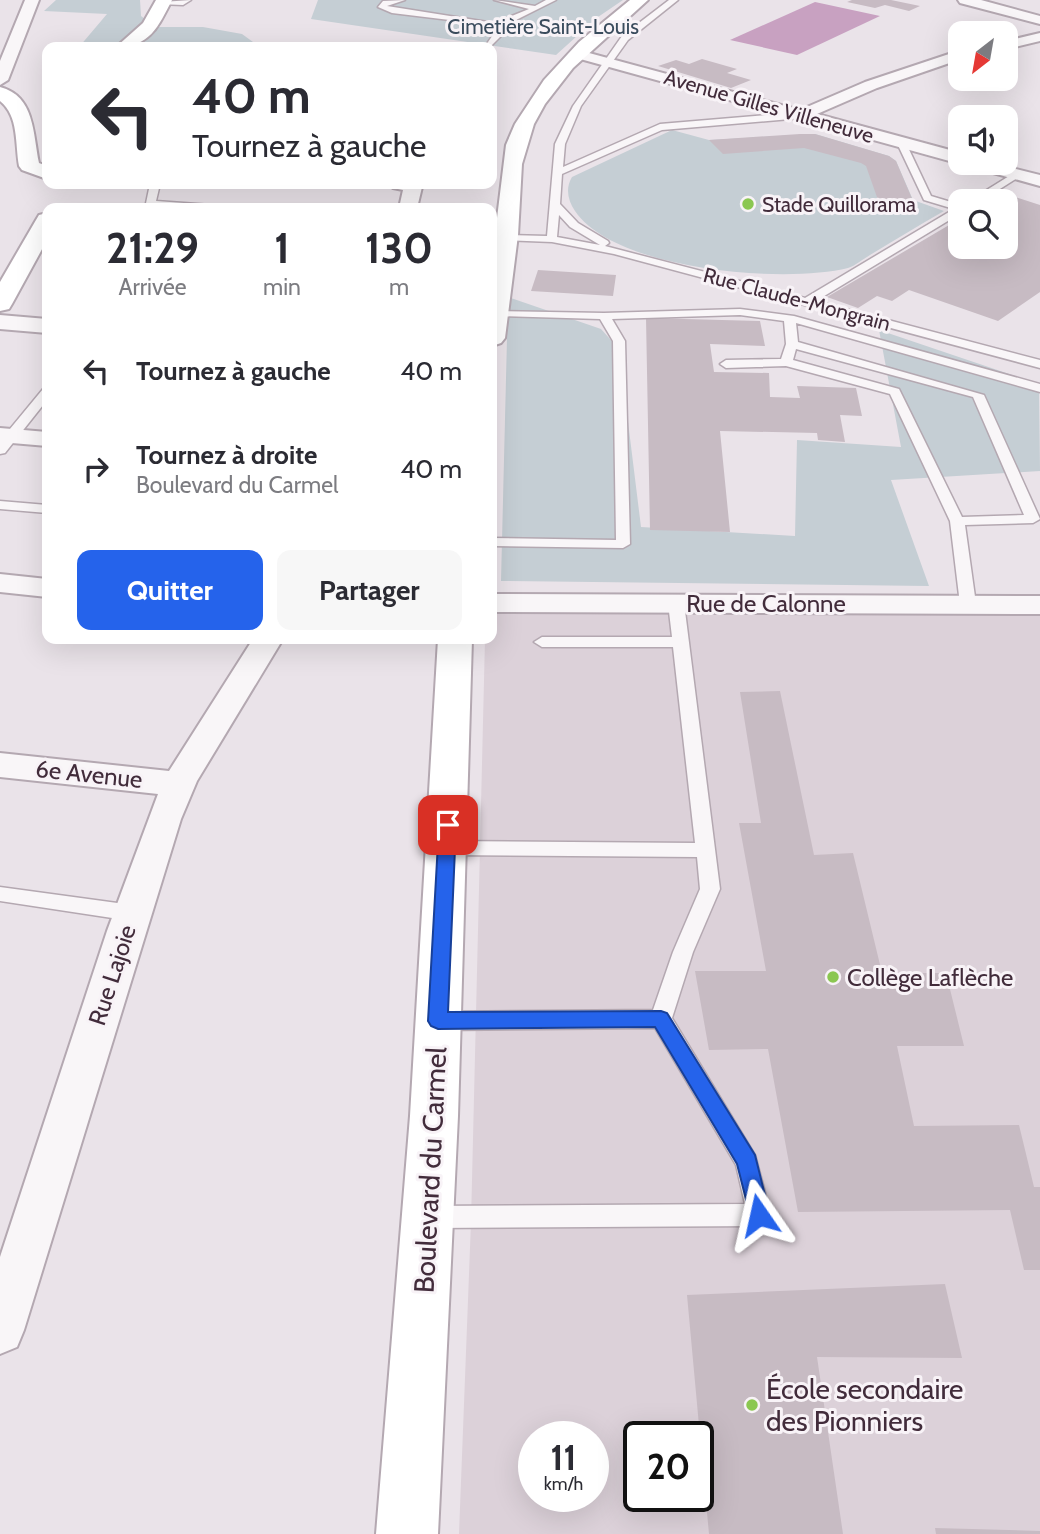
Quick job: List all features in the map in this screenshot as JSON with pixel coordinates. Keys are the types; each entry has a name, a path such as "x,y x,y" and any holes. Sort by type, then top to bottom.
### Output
{"street":[{"path":"0,80 32,0"},
{"path":"497,272 505,238 516,146 531,113 578,54 617,17 640,0"},
{"path":"965,0 1040,20"},
{"path":"130,42 150,26 163,2"},
{"path":"1018,42 1040,37"},
{"name":"Avenue Gilles Villeneuve","path":"578,54 948,156"},
{"path":"802,115 871,85 948,58"},
{"path":"0,93 9,100 26,128 29,166 50,203"},
{"path":"1017,175 1040,181"},
{"path":"0,304 42,222"},
{"path":"0,322 42,326"},
{"path":"4,440 42,439"},
{"path":"0,583 42,587"},
{"name":"Rue de Calonne","path":"497,603 1040,605"},
{"name":"Rue Lajoie","path":"0,1330 132,913 178,784 265,644"},
{"name":"Boulevard du Carmel","path":"407,1534 428,1217 455,644"},
{"name":"6e Avenue","path":"0,765 178,784"}],"lane":[{"path":"163,2 183,3 187,0"},
{"path":"401,0 386,3 382,7 388,11 477,24 502,24 552,0"},
{"path":"498,0 536,8"},
{"path":"552,239 560,145 576,106 625,38 674,0"},
{"path":"492,42 504,29 502,24"},
{"path":"557,173 660,127 802,115"},
{"path":"902,144 927,198 948,205"},
{"path":"994,189 1017,175"},
{"path":"555,205 579,229 630,255"},
{"path":"807,302 948,217"},
{"name":"Rue Claude-Mongrain","path":"505,238 552,239 630,255 1040,364"},
{"path":"497,313 604,316 740,312 789,318 1040,388"},
{"path":"840,332 851,313"},
{"path":"497,542 623,544 620,341 604,316"},
{"path":"786,362 792,344 789,318"},
{"path":"792,344 978,395 1033,519 957,521"},
{"path":"726,364 786,362 895,392 957,521 968,604"},
{"path":"4,440 42,398"},
{"path":"0,505 42,509"},
{"path":"428,1217 759,1215 747,1162 661,1019 683,952 710,889 676,603"},
{"path":"542,642 681,642"},
{"path":"447,848 705,850"},
{"path":"0,894 132,913"},
{"path":"438,1021 661,1019"}],"shaded area":[{"path":"815,2 880,16 797,55 730,40"},
{"name":"Collège Laflèche","path":"497,598 1040,610 1040,1534 459,1534 471,1222 485,644 497,644"}],"green space":[{"path":"56,0 140,0 141,16 155,27 203,27 242,34 253,42 83,42 107,14 44,11"},
{"name":"Cimetière Saint-Louis","path":"318,0 623,0 598,17 556,55 497,46 497,42 468,42 311,19"},
{"name":"Stade Quillorama","path":"672,130 709,140 815,134 889,156 896,161 913,200 944,211 848,268 819,273 744,273 702,268 662,259 625,247 596,231 575,211 568,190 572,177"},
{"path":"508,297 601,329 619,349 641,527 795,536 797,440 901,447 879,330 1039,384 1040,471 891,480 929,586 501,581"}],"building":[{"path":"891,0 920,6 909,11 885,5 875,8 847,2"},
{"path":"702,59 737,69 727,73 751,80 731,88 658,66 676,60 689,64"},
{"path":"815,134 889,156 896,161 913,201 878,200 866,166 861,163 804,148 723,154 709,140"},
{"path":"1018,198 1040,205 1040,292 998,321 909,290 892,301 877,296 858,308 827,297 948,226 948,259 1018,259"},
{"path":"538,270 616,275 613,296 531,291"},
{"path":"646,318 760,321 765,346 710,344 714,372 769,373 770,397 800,398 797,386 856,388 862,416 840,415 845,442 818,440 817,433 720,431 730,532 650,530"},
{"path":"780,691 814,855 853,853 882,973 946,973 964,1046 897,1046 914,1126 1019,1125 1034,1187 1040,1187 1040,1270 1024,1270 1010,1210 798,1212 768,1049 709,1050 695,971 766,971 739,823 761,823 740,692"},
{"path":"945,1284 962,1358 817,1357 843,1534 709,1534 707,1512 714,1512 714,1421 699,1421 687,1295"},
{"path":"935,1528 1040,1531 1040,1534 936,1534"}],"place":[{"name":"Stade Quillorama","path":"748,204"},
{"name":"Collège Laflèche","path":"833,977"},
{"name":"École secondaire des Pionniers","path":"752,1405"}],"route":[{"path":"448,825 438,1021 661,1019 747,1162 759,1215"}]}
